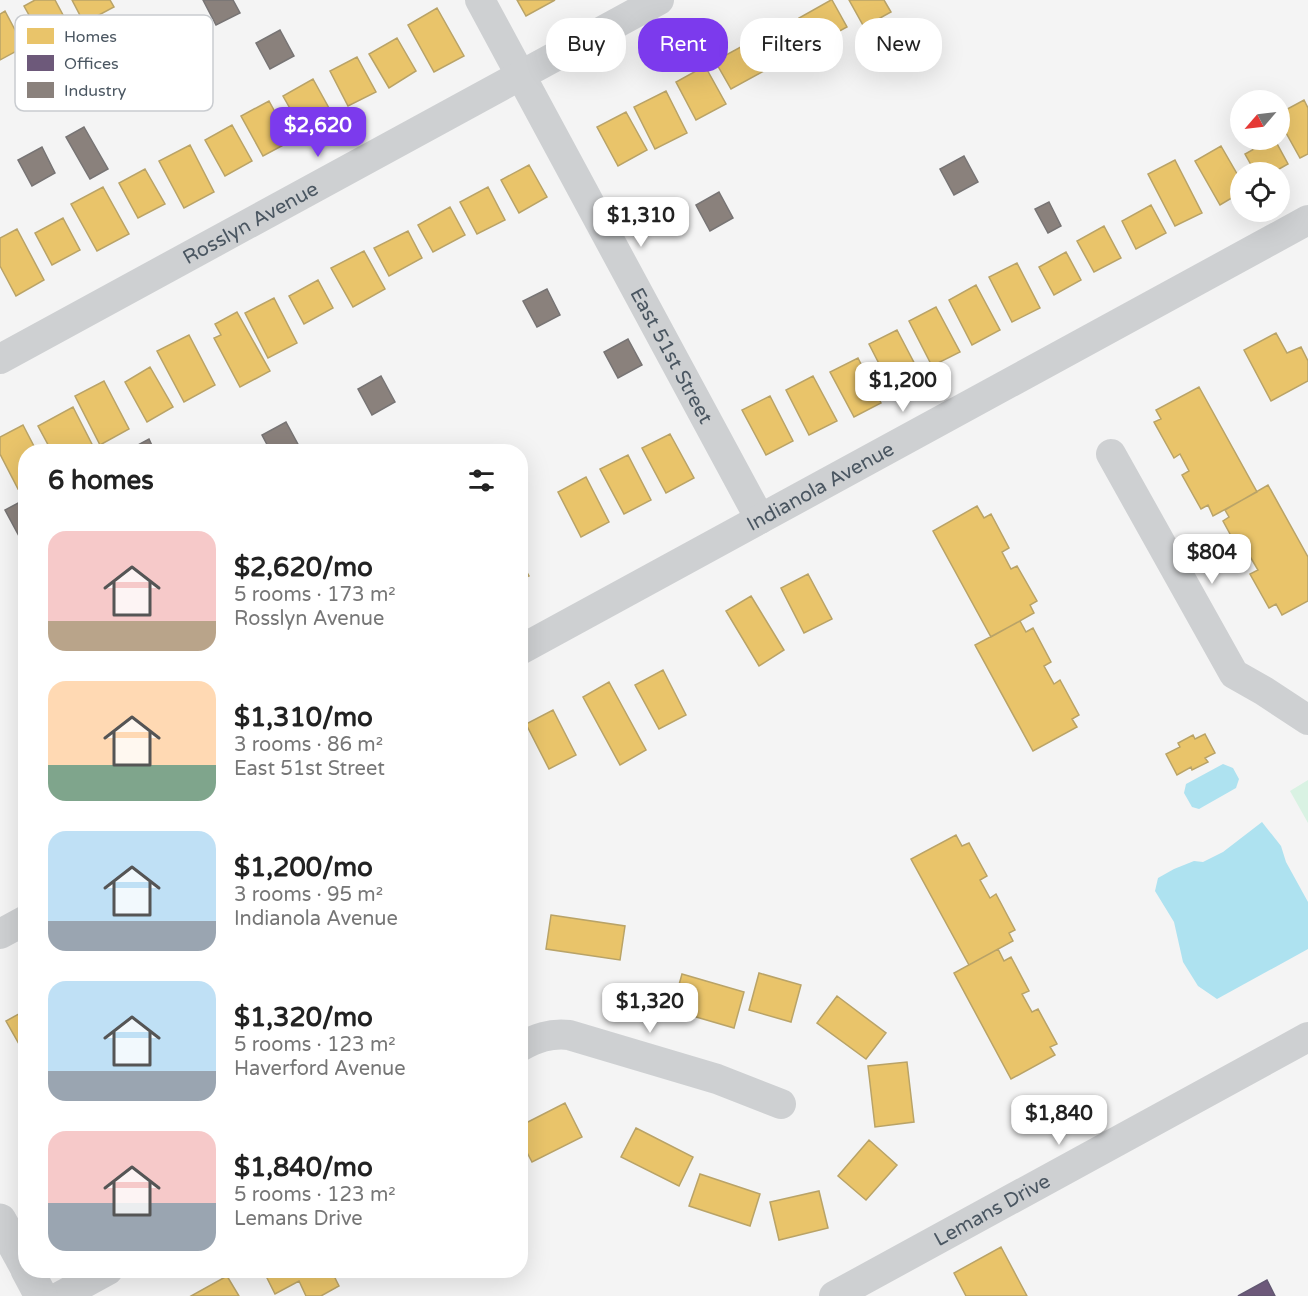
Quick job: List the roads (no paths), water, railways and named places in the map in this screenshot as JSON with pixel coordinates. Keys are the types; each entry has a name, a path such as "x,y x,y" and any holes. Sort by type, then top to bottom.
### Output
{"street":[{"name":"East 51st Street","path":"480,0 760,519"},
{"name":"Rosslyn Avenue","path":"0,359 659,0"},
{"name":"Indianola Avenue","path":"528,646 1308,220"},
{"path":"1111,454 1234,674 1308,720"},
{"path":"0,934 18,924"},
{"path":"528,1043 551,1034 569,1035 717,1079 781,1104"},
{"name":"Lemans Drive","path":"834,1296 1308,1037"},
{"path":"0,1220 18,1254"},
{"path":"31,1278 41,1296"},
{"path":"61,1296 94,1278"}],"water":[{"path":"1223,764 1233,768 1239,779 1236,788 1199,809 1192,807 1184,793 1186,784"},
{"path":"1262,822 1281,846 1286,862 1308,902 1308,949 1217,999 1198,986 1183,962 1174,922 1155,891 1158,878 1194,861 1203,862 1223,852"}]}
